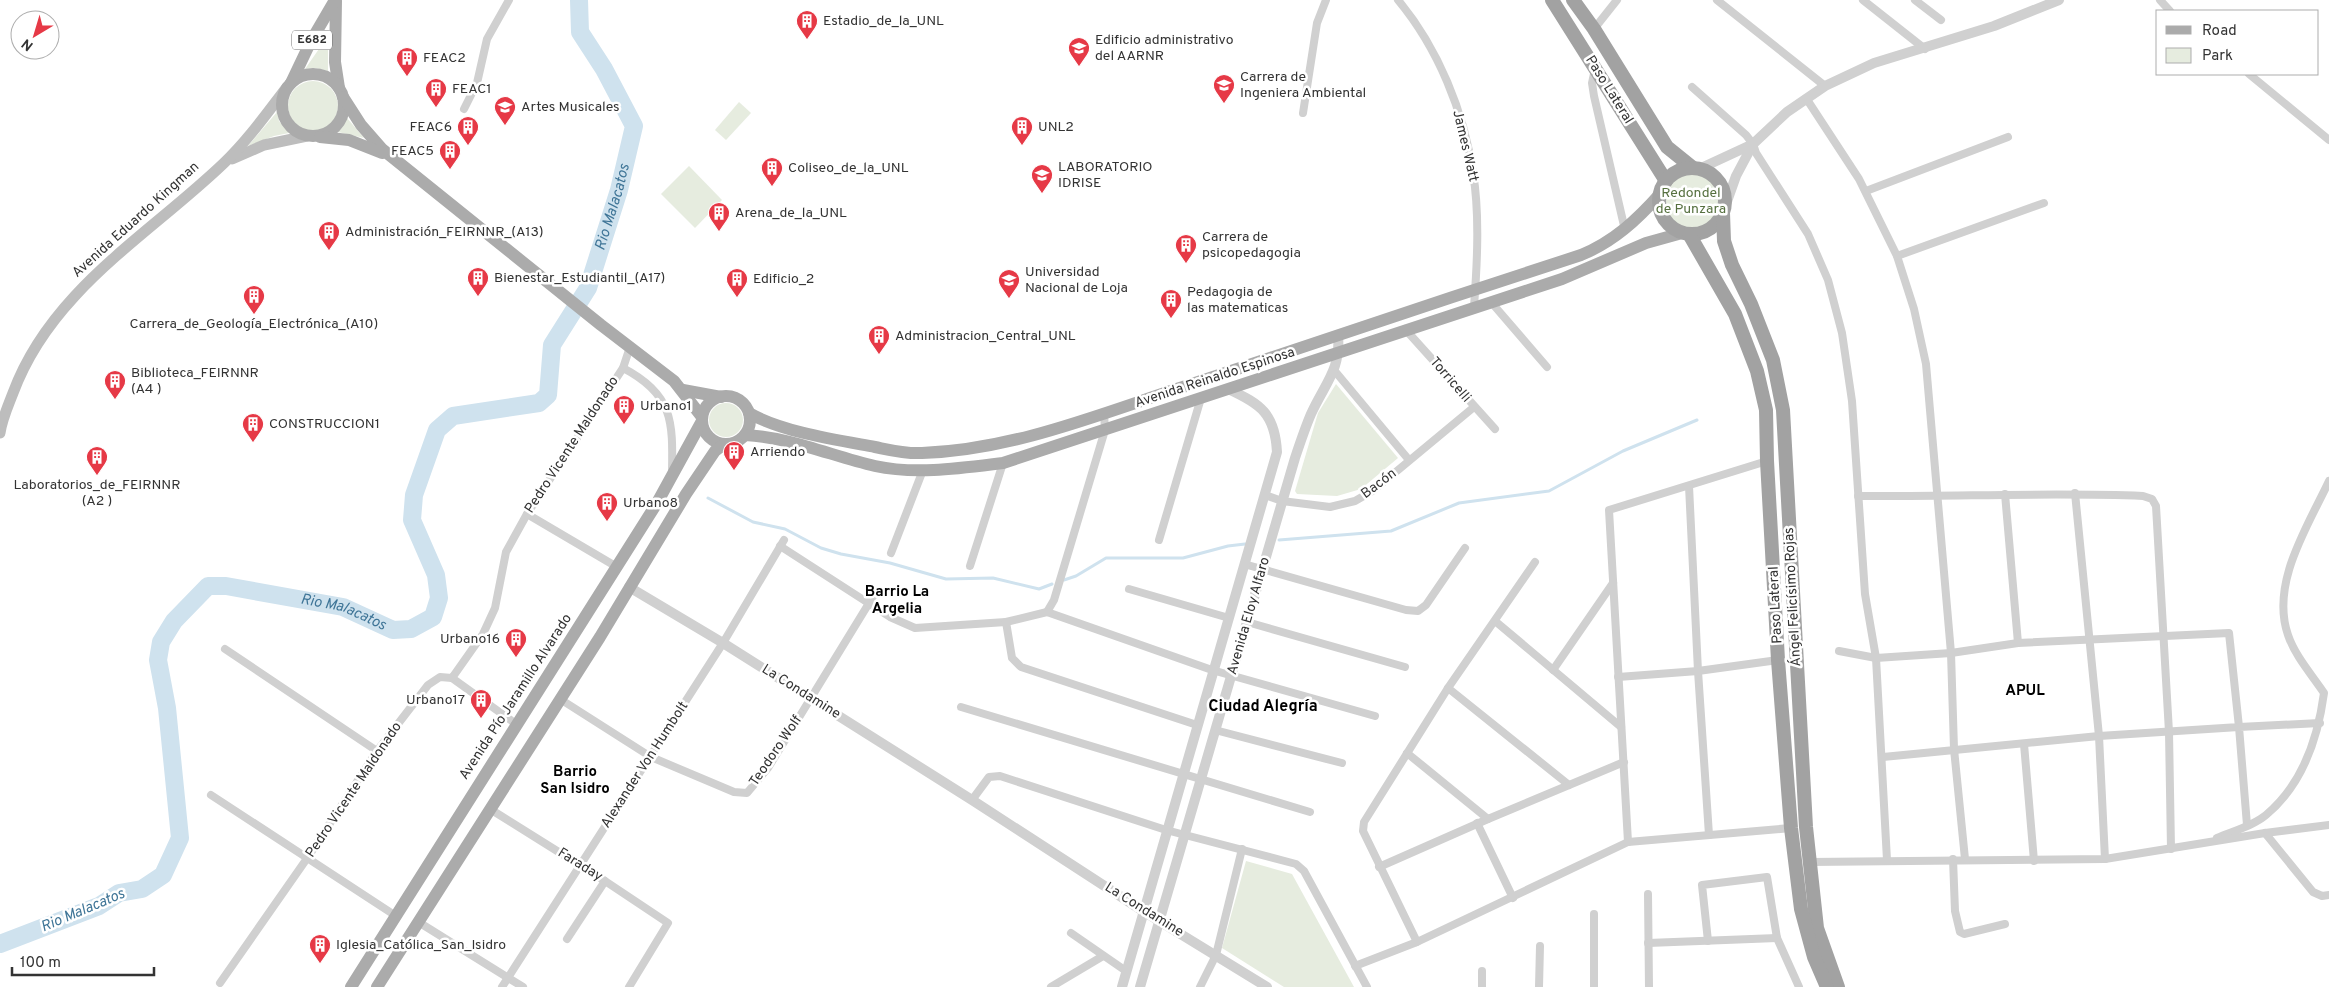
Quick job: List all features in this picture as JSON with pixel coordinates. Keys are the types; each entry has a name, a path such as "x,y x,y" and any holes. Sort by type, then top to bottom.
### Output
{"highway":[{"name":"Paso Lateral","path":"1552,0 1666,181"},
{"name":"Paso Lateral","path":"1573,0 1594,29 1667,147 1696,169"},
{"path":"1696,169 1713,176 1718,182 1724,197 1724,210 1713,227 1698,234 1686,234 1674,229 1661,214 1660,194 1666,181 1673,174 1683,170 1696,169"},
{"name":"Ángel Felicísimo Rojas","path":"1724,210 1724,240 1732,266 1751,304 1773,360 1784,410 1806,827 1817,928 1838,987"},
{"name":"Paso Lateral","path":"1686,234 1735,314 1757,371 1766,410 1778,660 1791,828 1801,909 1814,957 1826,987"}],"main road":[{"name":"E682","path":"311,136 295,131 284,117 282,99 311,41 336,0"},
{"name":"E682","path":"223,163 264,145 329,132 340,122 343,112 335,62 336,0"},
{"path":"289,85 304,75 314,74 328,78 341,93 361,125 394,160 674,381 683,390 702,419 708,437 724,444"},
{"name":"E682","path":"223,163 253,132 289,85"},
{"path":"311,136 348,140 364,145 394,160"},
{"name":"Avenida Eduardo Kingman","path":"0,433 16,383 51,323 103,267 223,163"},
{"name":"Avenida Reinaldo Espinosa","path":"749,413 763,420 835,439 920,453 951,451 1001,443 1104,413 1595,250 1625,230 1660,194"},
{"name":"Avenida Reinaldo Espinosa","path":"745,435 787,442 875,466 923,470 1004,463 1340,353 1405,329 1562,279 1646,243 1686,234"},
{"path":"1581,255 1586,268"},
{"path":"360,973 378,986 420,923 450,869 600,637 667,523 715,451 724,444 737,442 745,435 750,424 749,413 744,404 737,399 683,390"},
{"path":"702,419 707,406 721,397"},
{"name":"Avenida Pío Jaramillo Alvarado","path":"352,987 504,743 651,513 702,419"},
{"path":"651,513 667,523"},
{"path":"580,626 600,637"},
{"path":"504,743 524,755"},
{"path":"432,858 450,869"}],"street":[{"path":"464,109 477,83 487,39 508,0"},
{"path":"1303,112 1317,23 1326,0"},
{"name":"James Watt","path":"1398,0 1421,31 1447,82 1463,124 1476,196 1474,307"},
{"path":"1594,29 1617,0"},
{"path":"1717,0 1825,86"},
{"path":"1863,0 1873,3 1925,49"},
{"path":"1915,0 1941,20"},
{"path":"1724,210 1736,176 1753,144 1769,127 1806,98 1825,86 1874,63 1925,49 1994,26 2059,0"},
{"path":"2160,0 2169,10"},
{"path":"1595,67 1592,87 1625,230"},
{"path":"2250,75 2329,140"},
{"path":"1692,87 1746,135 1808,234 1828,280 1842,333 1851,394 1865,594 1876,658 1888,860"},
{"path":"1806,98 1866,191 1897,256 1914,309 1926,364 1950,653 1954,749 1965,859"},
{"path":"1866,191 2008,137"},
{"path":"1696,169 1753,144"},
{"path":"1897,256 2044,203"},
{"path":"1491,302 1547,367"},
{"name":"Torricelli","path":"1405,329 1495,429"},
{"name":"Avenida Eloy Alfaro","path":"1140,987 1282,501 1310,416 1334,370 1340,353 1338,335"},
{"name":"Pedro Vicente Maldonado","path":"220,983 308,857 377,751 428,685 440,677 452,678 483,634 495,608 506,552 527,514 623,368 630,347"},
{"path":"623,368 650,387 668,410 673,442 671,479"},
{"path":"1334,370 1409,460"},
{"name":"Avenida Eloy Alfaro","path":"1122,987 1212,670 1277,452 1276,432 1271,420 1249,399 1228,389"},
{"path":"1159,540 1201,398"},
{"name":"Bacón","path":"1265,495 1282,501 1330,507 1342,506 1365,496 1474,407"},
{"path":"1047,612 1054,600 1105,430 1104,413"},
{"path":"1628,842 1610,510 1767,461"},
{"path":"970,566 1004,463"},
{"path":"891,553 923,470"},
{"path":"2206,842 2265,816 2288,792 2308,756 2320,723 2327,693 2294,648 2288,635 2284,610 2287,578 2297,550 2329,481"},
{"path":"1689,486 1698,671 1709,835"},
{"path":"1858,496 1937,497 2075,493 2143,496 2154,502 2169,732 2171,850"},
{"path":"2075,493 2099,736 2105,859"},
{"path":"2005,494 2018,643"},
{"path":"527,514 617,567"},
{"name":"Alexander Von Humbolt","path":"502,987 723,643 782,543 869,604"},
{"path":"1244,564 1263,571 1406,610 1418,611 1426,605 1465,548"},
{"path":"1417,942 1379,867 1363,827 1407,752 1448,688 1535,562"},
{"path":"1553,670 1613,583"},
{"name":"La Condamine","path":"629,587 811,698 1143,911 1267,987"},
{"path":"1129,589 1229,618"},
{"name":"Teodoro Wolf","path":"651,757 734,792 742,794 750,790 768,768 874,595"},
{"path":"869,604 890,617 915,628 1006,622 1047,612 1212,670 1375,716"},
{"path":"1495,621 1622,727"},
{"path":"1006,622 1012,658 1021,667 1197,725"},
{"path":"1247,622 1405,667"},
{"path":"1839,651 1876,658 1950,653 2018,643 2229,633 2247,825"},
{"path":"225,649 377,751"},
{"path":"1618,677 1698,671 1778,660"},
{"path":"452,678 516,724"},
{"path":"1448,688 1569,785"},
{"path":"560,699 651,757"},
{"path":"961,707 1310,812"},
{"path":"1883,757 2099,736 2320,723"},
{"path":"1215,730 1342,763"},
{"path":"2024,744 2034,861"},
{"path":"1407,752 1488,819"},
{"path":"1379,867 1477,823 1624,762"},
{"path":"972,800 989,778 1000,776 1184,836 1296,864 1302,868 1367,987"},
{"path":"211,795 396,916"},
{"name":"Faraday","path":"490,809 581,865 668,923 629,987"},
{"path":"1477,823 1513,898"},
{"path":"1810,862 1954,859 2034,861 2105,859 2171,850 2206,842 2265,833 2329,825"},
{"path":"1355,966 1417,942 1628,842 1791,828"},
{"path":"2265,833 2312,892 2322,896 2329,895"},
{"path":"1200,987 1216,955 1242,849"},
{"path":"1954,859 1955,911 1960,932 1964,934 2005,924"},
{"path":"1708,941 1702,885 1767,877 1777,938 1799,987"},
{"path":"566,939 605,881"},
{"path":"1648,894 1649,987"},
{"path":"1594,914 1594,987"},
{"path":"420,923 523,987"},
{"path":"1071,933 1126,971"},
{"path":"1648,943 1777,938"},
{"path":"1539,987 1540,946"},
{"path":"1051,987 1103,956"},
{"path":"1482,971 1482,987"}],"green space":[{"path":"328,36 328,71 315,68 305,69"},
{"path":"308,81 318,81 331,88 338,101 338,111 331,124 318,131 308,131 299,127 292,120 288,111 288,101 292,92 299,85"},
{"path":"739,102 751,113 726,140 715,130"},
{"path":"277,112 279,121 289,133 274,136 248,146"},
{"path":"347,118 364,138 338,132"},
{"path":"689,166 722,200 695,228 661,194"},
{"name":"Redondel de Punzara","path":"1685,173 1697,173 1707,177 1715,185 1719,201 1715,217 1707,225 1697,229 1685,229 1675,225 1667,217 1663,207 1663,195 1667,185 1675,177"},
{"path":"1336,384 1398,458 1361,489 1337,496 1297,494 1295,491 1318,413"},
{"path":"726,403 733,404 738,408 742,413 742,427 738,432 733,436 726,437 719,436 714,432 710,427 709,420 710,413 714,408 719,404"},
{"path":"1246,861 1292,874 1354,987 1284,987 1222,948"}],"waterway":[{"name":"Rio Malacatos","path":"0,944 99,906 119,893 142,889 163,875 180,838 167,708 158,660 161,642 174,621 208,586 226,586 343,607 393,630 411,629 433,617 439,598 436,575 412,520 414,495 437,430 453,416 539,403 548,395 552,345 588,288 619,190 634,126 604,69 580,32 579,0"},
{"path":"1279,540 1391,531 1459,503 1549,491 1623,451 1697,420"},
{"path":"708,498 753,522 785,529 821,548 841,554 890,563 946,579 993,578 1039,589 1052,584"},
{"path":"1064,580 1076,576 1106,558 1183,558 1228,546 1245,544"}],"place":[{"name":"Estadio_de_la_UNL","path":"807,40"},
{"name":"Edificio administrativo del AARNR","path":"1079,67"},
{"name":"FEAC2","path":"407,77"},
{"name":"Carrera de Ingeniera Ambiental","path":"1224,104"},
{"name":"FEAC1","path":"436,108"},
{"name":"Artes Musicales","path":"505,126"},
{"name":"FEAC6","path":"468,146"},
{"name":"UNL2","path":"1022,146"},
{"name":"FEAC5","path":"450,170"},
{"name":"Coliseo_de_la_UNL","path":"772,187"},
{"name":"LABORATORIO IDRISE","path":"1042,194"},
{"name":"Arena_de_la_UNL","path":"719,232"},
{"name":"Administración_FEIRNNR_(A13)","path":"329,251"},
{"name":"Carrera de psicopedagogia","path":"1186,264"},
{"name":"Bienestar_Estudiantil_(A17)","path":"478,297"},
{"name":"Edificio_2","path":"737,298"},
{"name":"Universidad Nacional de Loja","path":"1009,299"},
{"name":"Carrera_de_Geología_Electrónica_(A10)","path":"254,315"},
{"name":"Pedagogia de las matematicas","path":"1171,319"},
{"name":"Administracion_Central_UNL","path":"879,355"},
{"name":"Biblioteca_FEIRNNR (A4 )","path":"115,400"},
{"name":"Urbano1","path":"624,425"},
{"name":"CONSTRUCCION1","path":"253,443"},
{"name":"Arriendo","path":"734,471"},
{"name":"Laboratorios_de_FEIRNNR (A2 )","path":"97,476"},
{"name":"Urbano8","path":"607,522"},
{"name":"Urbano16","path":"516,658"},
{"name":"Urbano17","path":"481,719"},
{"name":"Iglesia_Católica_San_Isidro","path":"320,964"}],"district":[{"name":"Barrio La Argelia","path":"897,600"},
{"name":"APUL","path":"2025,691"},
{"name":"Ciudad Alegría","path":"1263,707"},
{"name":"Barrio San Isidro","path":"575,780"}]}
